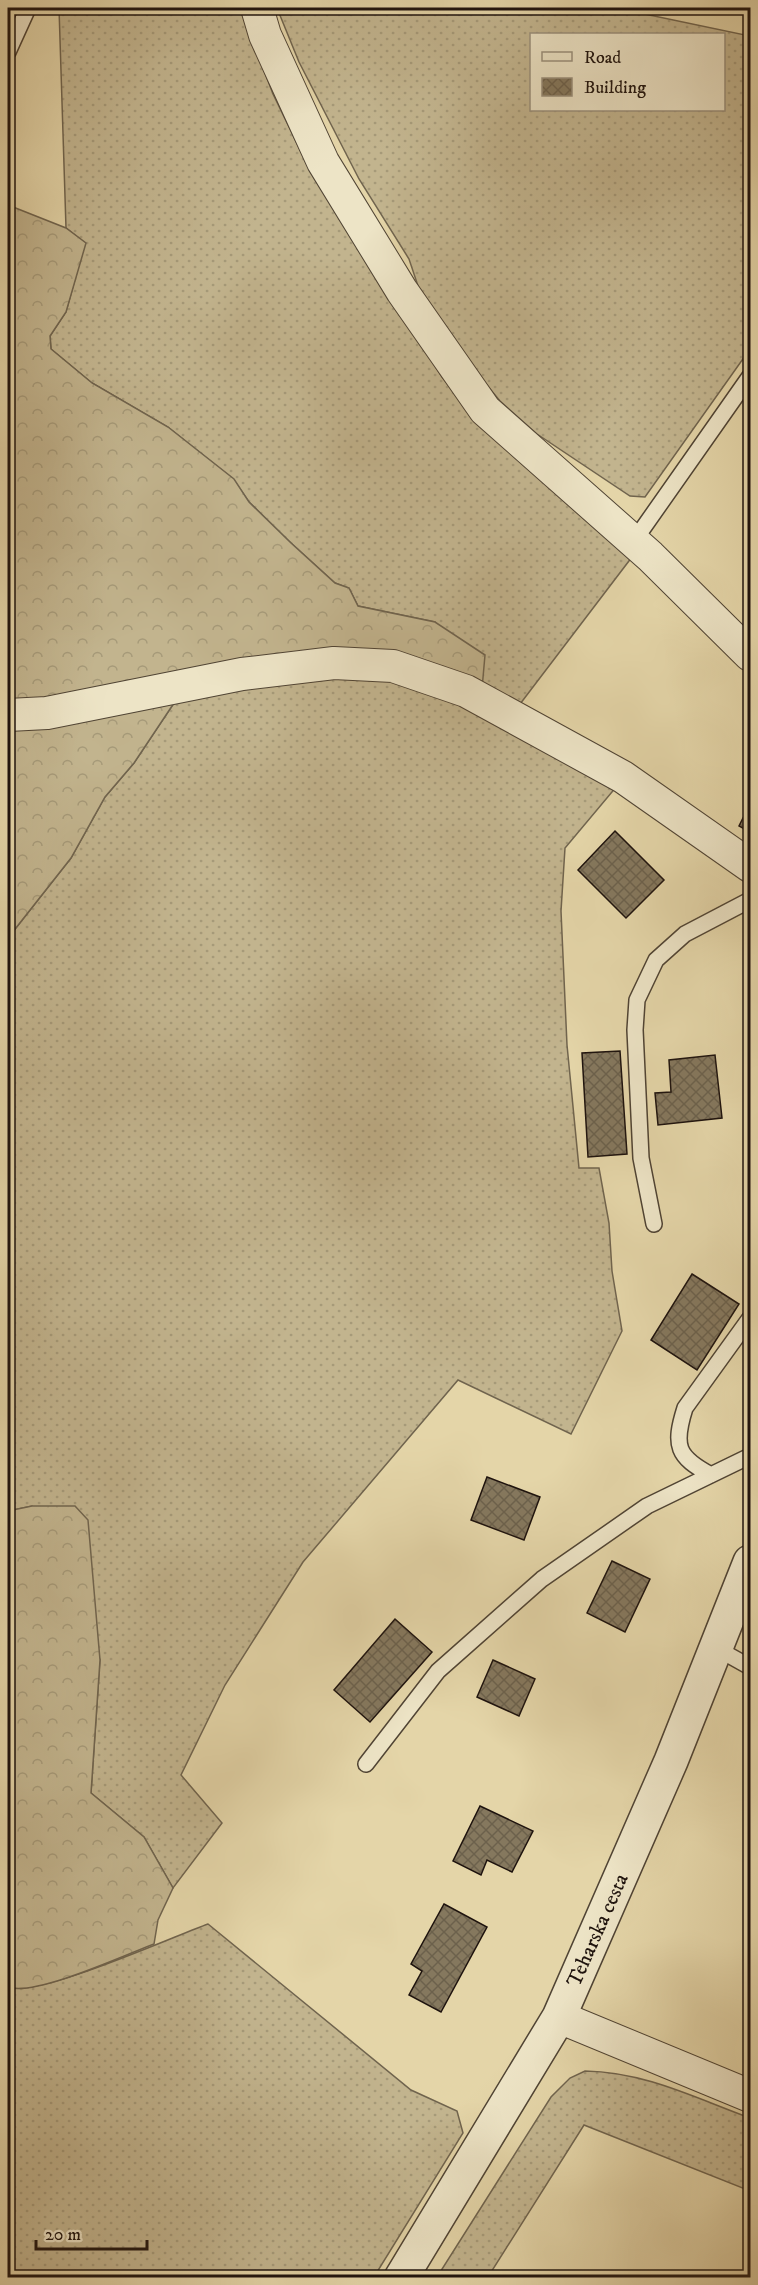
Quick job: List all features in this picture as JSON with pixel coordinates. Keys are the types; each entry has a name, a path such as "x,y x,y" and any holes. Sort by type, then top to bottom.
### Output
{"street":[{"path":"257,8 265,35 323,162 402,291 485,410 634,541 750,655"},
{"path":"8,715 47,713 242,674 334,663 393,666 466,691 623,777 750,866"},
{"name":"Teharska cesta","path":"402,2277 560,2017 671,1761 750,1562"},
{"path":"560,2017 750,2096"}],"lane":[{"path":"8,52 28,8"},
{"path":"634,541 750,376"},
{"path":"654,1224 641,1158 635,1030 637,1000 656,960 685,934 750,900"},
{"path":"711,1475 687,1462 680,1446 680,1425 685,1408 750,1318"},
{"path":"366,1764 438,1671 542,1579 647,1506 750,1456"},
{"path":"716,1648 750,1667"}],"green space":[{"path":"59,8 240,8 273,94 302,154 442,377 474,417 635,553 517,708 482,689 435,622 358,606 349,588 335,583 291,543 249,502 233,479 168,427 92,383 51,349 50,336 66,312 85,243 66,228"},
{"path":"277,8 616,8 750,36 750,349 645,497 630,496 537,434 500,401 472,367 418,286 409,259 359,179 299,62"},
{"path":"8,205 66,228 86,243 66,312 50,336 51,349 92,383 168,427 234,479 249,502 291,543 335,583 349,588 358,606 435,622 485,655 482,689 411,661 149,685 8,703"},
{"path":"354,673 434,688 617,786 565,848 561,911 567,1045 579,1168 599,1168 609,1223 612,1271 622,1331 571,1434 458,1380 303,1562 225,1685 181,1775 222,1823 173,1888 144,1837 91,1793 100,1660 32,1506 8,1511 8,938 71,858 105,797 134,763 178,697"},
{"path":"178,697 134,763 105,797 71,858 8,938 8,724"},
{"path":"32,1506 75,1506 88,1520 100,1660 91,1793 144,1837 173,1888 158,1920 154,1944 58,1981 21,1988 8,1987 8,1511"},
{"path":"208,1924 411,2090 457,2111 463,2133 374,2277 8,2277 8,1987 23,1988 46,1984 75,1975"},
{"path":"585,2071 607,2072 649,2081 750,2118 750,2191 584,2125 488,2277 437,2277 551,2097 570,2078"}],"building":[{"path":"8,8 23,8 8,42"},
{"path":"750,804 750,832 739,826"},
{"path":"615,831 664,880 626,918 578,870"},
{"path":"620,1051 627,1154 588,1157 582,1053"},
{"path":"715,1055 722,1118 658,1125 655,1093 671,1092 669,1060"},
{"path":"692,1274 739,1304 697,1370 651,1340"},
{"path":"487,1477 540,1497 524,1540 471,1520"},
{"path":"612,1561 650,1579 625,1632 587,1613"},
{"path":"395,1619 432,1652 370,1722 334,1690"},
{"path":"493,1660 535,1679 519,1716 477,1697"},
{"path":"480,1806 533,1831 512,1872 487,1860 481,1875 453,1861"},
{"path":"444,1904 487,1927 441,2012 409,1995 422,1971 411,1964"}]}
